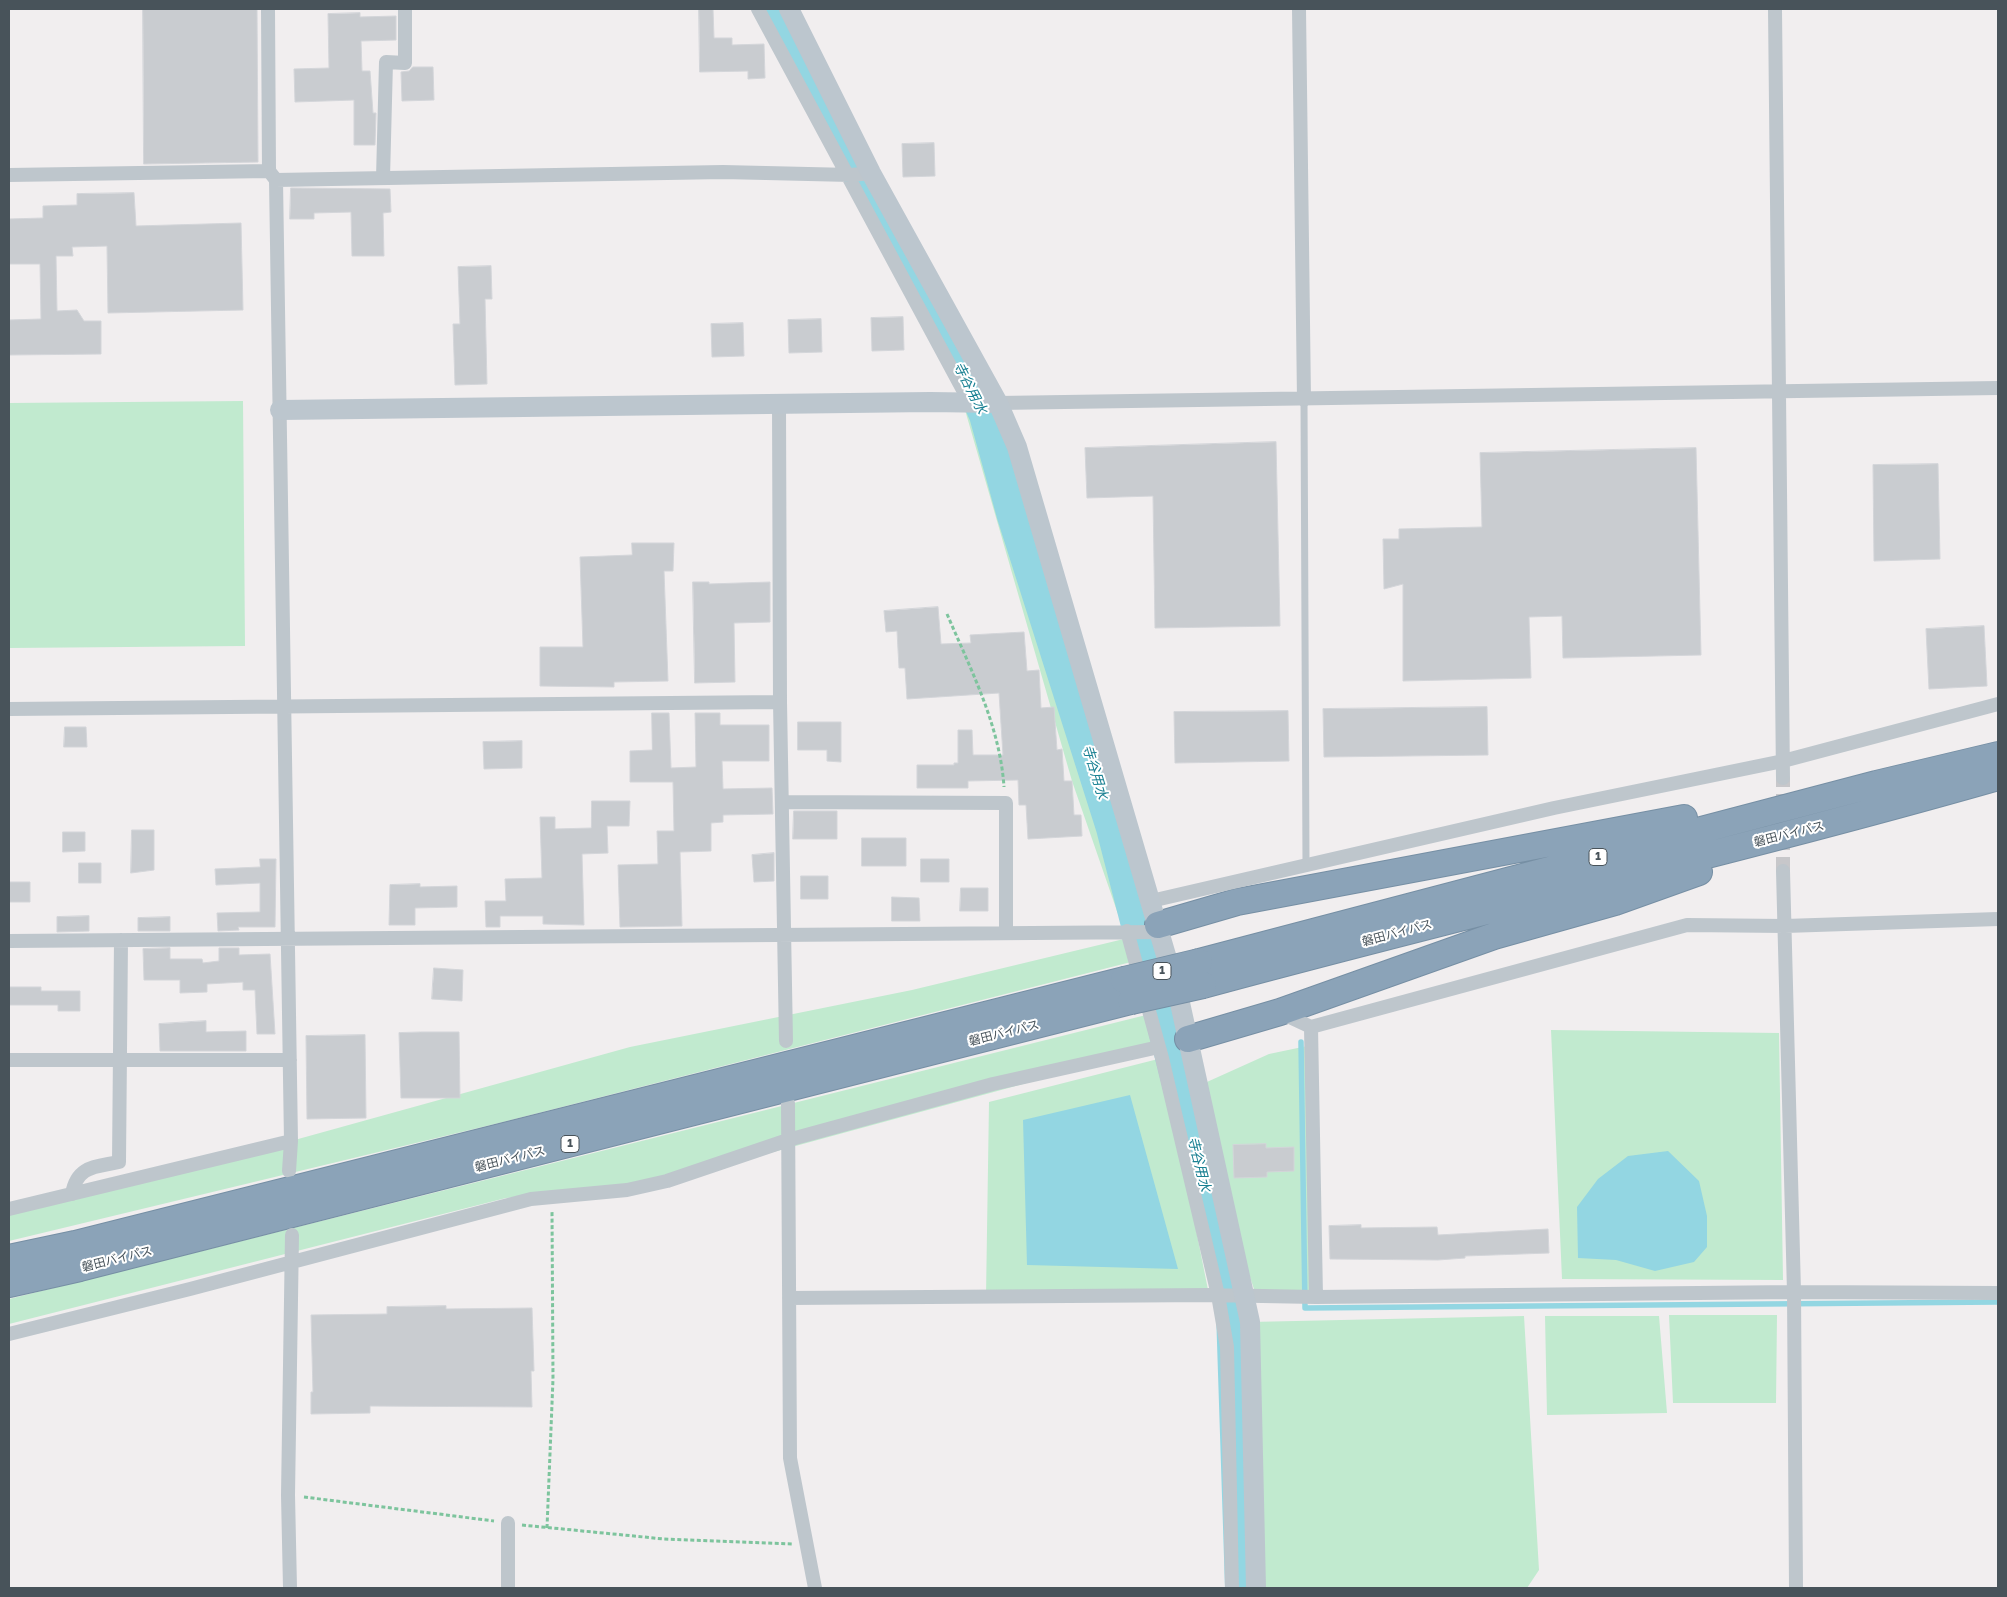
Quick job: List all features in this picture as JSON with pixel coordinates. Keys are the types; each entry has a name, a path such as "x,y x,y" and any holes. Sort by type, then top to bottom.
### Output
{"highway":[{"name":"磐田バイパス","path":"1201,974 1876,784 1998,755"},
{"name":"磐田バイパス","path":"9,1258 1128,990 1401,931 1875,813 1998,778"},
{"path":"1154,922 1237,902 1526,850 1760,803 1876,784"},
{"path":"1188,1039 1280,1012 1494,936 1615,902 1875,813"},
{"name":"磐田バイパス","path":"9,1284 90,1266 1128,990"}],"street":[{"path":"268,9 280,410 291,1141 289,1171"},
{"path":"383,178 386,62 405,62 405,9"},
{"path":"758,9 850,175 982,403 1016,447 1154,922 1180,1004 1240,1295 1250,1322 1256,1588"},
{"path":"789,9 982,403"},
{"path":"1298,9 1304,400"},
{"path":"1775,9 1783,778"},
{"path":"9,175 383,178 723,172 870,174"},
{"path":"280,410 1304,400 1998,388"},
{"path":"779,404 780,702 786,1041"},
{"path":"9,709 284,705 780,702"},
{"path":"9,941 1129,931 1306,866 1554,808 1784,761 1998,704"},
{"path":"782,802 1006,803 1006,932"},
{"path":"1783,871 1794,1292 1796,1588"},
{"path":"1280,1012 1311,1027 1687,925 1785,926 1998,919"},
{"path":"1129,931 1220,1295 1227,1347 1232,1588"},
{"path":"72,1194 74,1182 86,1168 120,1162 121,940"},
{"path":"1311,1027 1316,1297"},
{"path":"9,1334 531,1199 627,1190 667,1181 788,1140 993,1084 1159,1047"},
{"path":"9,1060 290,1060"},
{"path":"788,1103 790,1458 815,1588"},
{"path":"9,1209 291,1141"},
{"path":"290,1588 288,1495 292,1235"},
{"path":"789,1298 1220,1295 1316,1297 1794,1292 1998,1294"},
{"path":"508,1523 508,1588"}],"lane":[{"path":"1304,400 1306,866"}],"path":[{"path":"947,614 991,719 1003,764 1006,803"},
{"path":"548,1528 553,1379 552,1197"},
{"path":"288,1495 548,1528 664,1539 806,1544"}],"green space":[{"path":"758,9 789,9 998,403 1151,901 1118,914 1072,781 963,403"},
{"path":"243,401 245,646 9,648 9,403"},
{"path":"1128,938 1135,961 503,1122 9,1241 9,1209 291,1141 630,1047 912,990"},
{"path":"1150,1014 1159,1047 667,1181 587,1193 506,1198 9,1324 9,1299"},
{"path":"1551,1030 1779,1033 1783,1280 1562,1279"},
{"path":"1312,1045 1316,1297 1256,1295 1218,1182 1198,1086 1269,1054"},
{"path":"1162,1058 1209,1295 986,1296 989,1102"},
{"path":"1669,1315 1777,1315 1776,1403 1673,1403"},
{"path":"1524,1316 1539,1570 1527,1588 1256,1588 1250,1322"},
{"path":"1545,1316 1659,1316 1667,1413 1547,1415"}],"water":[{"path":"1130,1095 1178,1269 1027,1265 1023,1120"},
{"path":"1668,1151 1699,1181 1707,1216 1707,1247 1694,1262 1655,1271 1616,1260 1578,1258 1577,1207 1598,1179 1628,1156"}],"building":[{"path":"143,9 257,9 258,162 144,164"},
{"path":"699,9 713,9 714,38 732,38 732,45 764,44 765,78 748,79 748,71 700,72"},
{"path":"360,13 360,17 396,16 396,40 361,41 362,71 370,71 373,113 376,113 375,145 354,145 354,100 295,102 294,69 329,68 328,14"},
{"path":"413,67 433,67 434,100 402,101 401,72 409,71"},
{"path":"934,143 935,176 903,177 902,144"},
{"path":"291,188 390,189 391,212 383,213 384,256 352,256 351,212 314,213 314,219 290,219"},
{"path":"134,193 136,226 241,223 243,310 108,313 107,246 72,247 73,256 56,256 57,311 77,310 84,321 101,321 101,354 9,355 9,320 41,319 40,264 9,264 9,219 43,218 43,206 77,205 77,194"},
{"path":"491,266 492,299 485,299 487,384 455,385 453,324 460,324 458,267"},
{"path":"903,317 904,350 872,351 871,318"},
{"path":"821,319 822,352 789,353 788,320"},
{"path":"743,323 744,356 712,357 711,324"},
{"path":"1276,442 1280,626 1155,628 1153,496 1087,498 1085,448"},
{"path":"1696,448 1701,655 1563,658 1562,616 1529,617 1531,678 1403,681 1403,584 1384,589 1383,539 1399,539 1399,529 1482,527 1480,453"},
{"path":"1938,464 1940,559 1874,561 1873,465"},
{"path":"632,543 674,543 673,571 664,571 668,681 614,682 614,687 540,686 540,647 583,647 580,557 632,555"},
{"path":"693,582 709,582 709,584 770,582 770,622 734,623 735,682 695,683"},
{"path":"938,607 941,644 971,643 970,635 1024,632 1027,671 1039,670 1041,708 1054,707 1057,750 1062,749 1064,781 1072,781 1074,815 1081,815 1082,836 1028,839 1026,805 1019,805 1018,780 968,781 968,788 917,788 917,765 954,765 954,763 958,763 958,730 972,730 973,755 1003,755 999,693 907,699 905,668 899,668 897,631 886,632 884,611"},
{"path":"1984,626 1987,686 1929,689 1926,629"},
{"path":"1487,707 1488,755 1324,757 1323,709"},
{"path":"1288,711 1289,761 1175,763 1174,712"},
{"path":"652,713 669,713 671,768 696,767 695,713 720,713 720,725 769,725 769,761 722,761 723,789 772,788 773,814 723,815 723,822 711,823 711,851 680,852 682,926 620,927 618,865 658,864 657,831 674,831 673,782 630,782 630,751 652,750"},
{"path":"798,722 841,722 841,762 827,761 827,750 798,750"},
{"path":"65,727 86,727 87,747 64,747"},
{"path":"522,741 522,768 484,769 483,742"},
{"path":"592,801 630,801 629,826 607,826 608,853 582,854 584,925 543,924 543,916 500,916 500,927 486,927 485,901 506,901 505,879 542,878 540,817 555,817 555,829 591,828"},
{"path":"794,811 837,811 837,839 793,839"},
{"path":"132,830 154,830 154,870 131,873"},
{"path":"63,832 85,832 85,851 63,852"},
{"path":"862,838 906,838 906,866 862,866"},
{"path":"774,853 774,881 754,882 752,855"},
{"path":"260,859 276,859 275,927 238,927 239,930 218,931 217,913 260,912 260,883 216,885 215,869 260,867"},
{"path":"921,859 949,859 949,882 921,882"},
{"path":"79,863 101,863 101,883 79,883"},
{"path":"801,876 828,876 828,899 801,899"},
{"path":"9,882 30,882 30,902 9,902"},
{"path":"420,884 420,887 457,886 457,907 415,908 415,925 389,925 390,885"},
{"path":"961,888 988,888 988,911 960,911"},
{"path":"892,897 919,898 920,921 892,921"},
{"path":"89,916 89,931 57,932 57,917"},
{"path":"170,917 170,931 138,931 138,918"},
{"path":"170,948 170,959 202,959 203,963 219,961 219,948 239,948 239,955 270,954 275,1034 257,1034 255,990 243,990 243,982 207,984 207,992 180,993 180,980 144,980 143,949"},
{"path":"434,968 463,970 462,1001 432,999"},
{"path":"9,987 41,987 41,991 80,991 80,1011 58,1011 58,1005 9,1005"},
{"path":"206,1021 206,1032 246,1031 246,1051 160,1051 159,1024"},
{"path":"459,1032 460,1098 401,1098 399,1033"},
{"path":"365,1035 366,1118 307,1119 306,1036"},
{"path":"1266,1144 1266,1148 1294,1147 1294,1171 1267,1172 1267,1177 1234,1178 1233,1145"},
{"path":"1361,1225 1361,1228 1437,1227 1438,1235 1548,1229 1549,1253 1465,1256 1465,1258 1438,1260 1330,1259 1329,1226"},
{"path":"446,1306 446,1309 532,1308 534,1371 531,1371 532,1407 370,1406 370,1413 311,1414 311,1392 313,1392 311,1315 387,1314 387,1307"}],"waterway":[{"name":"寺谷用水","path":"770,9 974,390 985,415 1013,516 1112,828 1224,1262 1232,1312 1241,1588"},
{"path":"1301,1042 1305,1308 1998,1302"}],"tunnel":[{"path":"1783,778 1783,871"}]}
